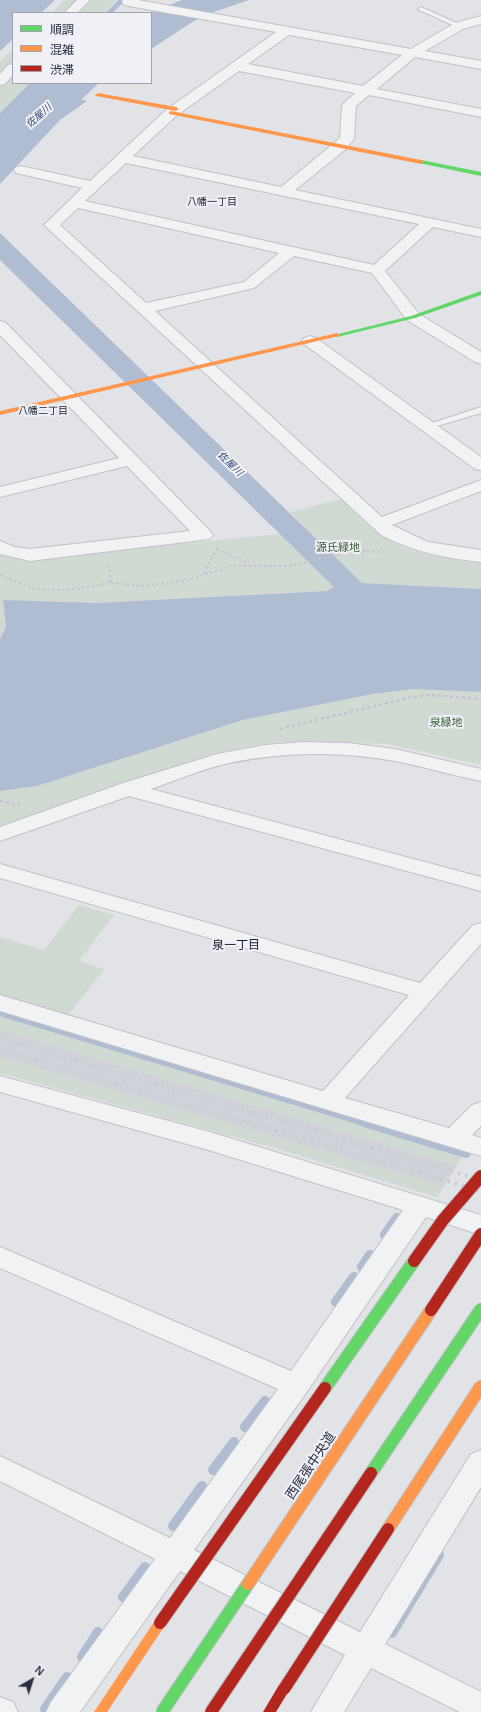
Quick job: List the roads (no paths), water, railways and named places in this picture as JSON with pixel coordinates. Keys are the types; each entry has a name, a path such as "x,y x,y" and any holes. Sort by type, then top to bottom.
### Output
{"main road":[{"path":"98,95 344,143 481,174"},
{"path":"344,143 481,166"},
{"path":"0,413 413,317 481,293"},
{"path":"100,1712 160,1623 439,1226 481,1176"},
{"name":"西尾張中央道","path":"162,1712 481,1234"},
{"path":"211,1712 481,1309"},
{"path":"269,1712 481,1386"}],"street":[{"path":"71,12 84,0"},
{"path":"130,0 128,2 411,54 481,65"},
{"path":"283,192 344,143 349,105 411,54 459,26 481,20"},
{"path":"286,31 176,109 51,226 388,532 421,548 438,552 481,556"},
{"path":"236,66 481,113"},
{"path":"0,81 12,69"},
{"path":"123,158 481,233"},
{"path":"21,170 93,186"},
{"path":"75,203 377,270 413,317 481,359"},
{"path":"377,270 430,222"},
{"path":"143,309 249,285 291,251"},
{"path":"0,547 10,552 30,555 204,535 70,397 3,333"},
{"path":"310,341 481,465"},
{"path":"0,492 131,460"},
{"path":"379,524 481,485"},
{"path":"0,834 128,789 224,758 265,751 303,748 348,749 395,755 481,775"},
{"path":"128,789 481,884"},
{"path":"0,871 425,992"},
{"path":"328,1101 481,930"},
{"path":"0,1003 481,1147"},
{"path":"0,1084 210,1141 481,1225"},
{"path":"453,1139 481,1111"},
{"path":"62,1712 296,1386 419,1207"},
{"path":"0,1256 296,1386"},
{"path":"0,1468 176,1554 481,1707"},
{"path":"327,1712 479,1468"}],"lane":[{"path":"421,9 459,26"},
{"path":"427,426 481,410"}],"water":[{"path":"0,0 55,0 42,12 12,12 12,40 0,51"},
{"path":"182,0 249,0 211,13 194,21 152,48 152,12"},
{"name":"佐屋川","path":"29,84 98,84 82,100 87,101 60,120 0,184 0,113"},
{"name":"佐屋川","path":"0,233 362,583 481,589 481,692 413,689 373,694 243,720 37,786 0,791 0,639 6,627 3,600 95,603 327,591 334,587 0,260"}],"waterway":[{"path":"110,12 122,0"},
{"path":"0,1012 367,1123"},
{"path":"364,1122 466,1153"},
{"path":"385,1235 397,1218"},
{"path":"362,1267 370,1255"},
{"path":"336,1302 354,1277"},
{"path":"245,1427 265,1401"},
{"path":"213,1470 234,1442"},
{"path":"173,1526 202,1486"},
{"path":"392,1633 439,1555"},
{"path":"123,1597 145,1567"},
{"path":"82,1657 98,1632"},
{"path":"45,1709 67,1677"}],"railway":[{"path":"0,1038 288,1123"},
{"path":"0,1050 249,1123"},
{"path":"246,1122 481,1191"},
{"path":"285,1122 481,1180"}],"district":[{"name":"八幡一丁目","path":"212,202"},
{"name":"八幡二丁目","path":"43,411"},
{"name":"泉一丁目","path":"236,946"}],"park label":[{"name":"源氏緑地","path":"338,548"},
{"name":"泉緑地","path":"446,723"}]}
